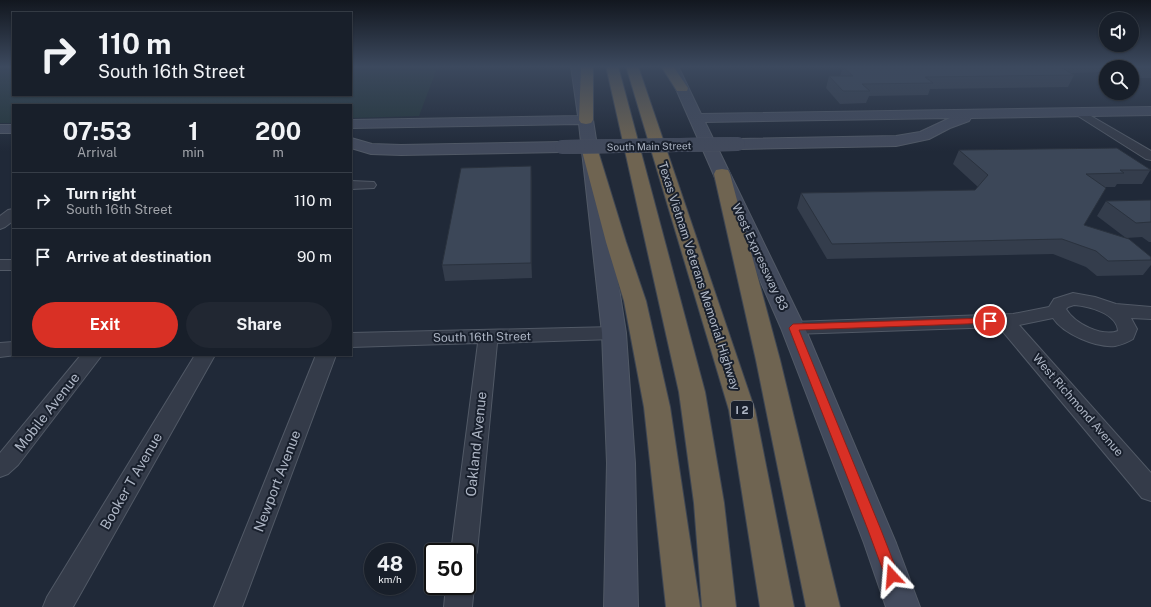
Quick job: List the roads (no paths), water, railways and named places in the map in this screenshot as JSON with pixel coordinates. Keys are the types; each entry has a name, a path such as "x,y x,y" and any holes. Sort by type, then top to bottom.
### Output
{"highway":[{"path":"586,94 586,120"},
{"path":"619,94 692,392 709,503 719,607"},
{"name":"Texas Vietnam Veterans Memorial Highway","path":"641,94 742,410 777,607"},
{"path":"590,152 635,301 657,407 683,607"},
{"path":"722,174 768,360 823,607"}],"street":[{"path":"582,94 614,333 621,463 621,607"},
{"name":"West Expressway 83","path":"685,94 793,328 877,536 903,607"},
{"name":"South Main Street","path":"697,118 1151,111"},
{"path":"1079,112 1151,156"},
{"name":"South Main Street","path":"352,143 371,149 401,150 896,141 924,136 954,120 1007,113"},
{"path":"888,115 903,132 904,137 896,141"},
{"path":"352,124 586,120"},
{"path":"390,123 384,138 384,142 389,146 401,150"},
{"path":"0,129 12,129"},
{"path":"352,185 369,185"},
{"path":"0,224 12,214"},
{"path":"0,265 12,265"},
{"path":"1073,299 1094,303 1110,310 1123,319 1127,328 1125,335 1119,338 1111,339 1090,335 1075,328 1063,319 1057,307 1059,303 1065,300 1073,299"},
{"path":"1110,310 1151,313"},
{"path":"793,328 1009,320 1027,316 1049,314 1058,311"},
{"path":"1009,320 1075,328"},
{"name":"West Richmond Avenue","path":"1009,320 1151,490"},
{"path":"1127,328 1138,324 1151,322"},
{"name":"South 16th Street","path":"352,340 614,333"},
{"name":"Oakland Avenue","path":"465,543 488,337"},
{"path":"0,350 12,350"},
{"name":"Mobile Avenue","path":"0,467 10,458 91,356"},
{"name":"Booker T Avenue","path":"57,607 204,356"},
{"name":"Newport Avenue","path":"228,607 326,356"},
{"path":"458,607 459,595"}]}
